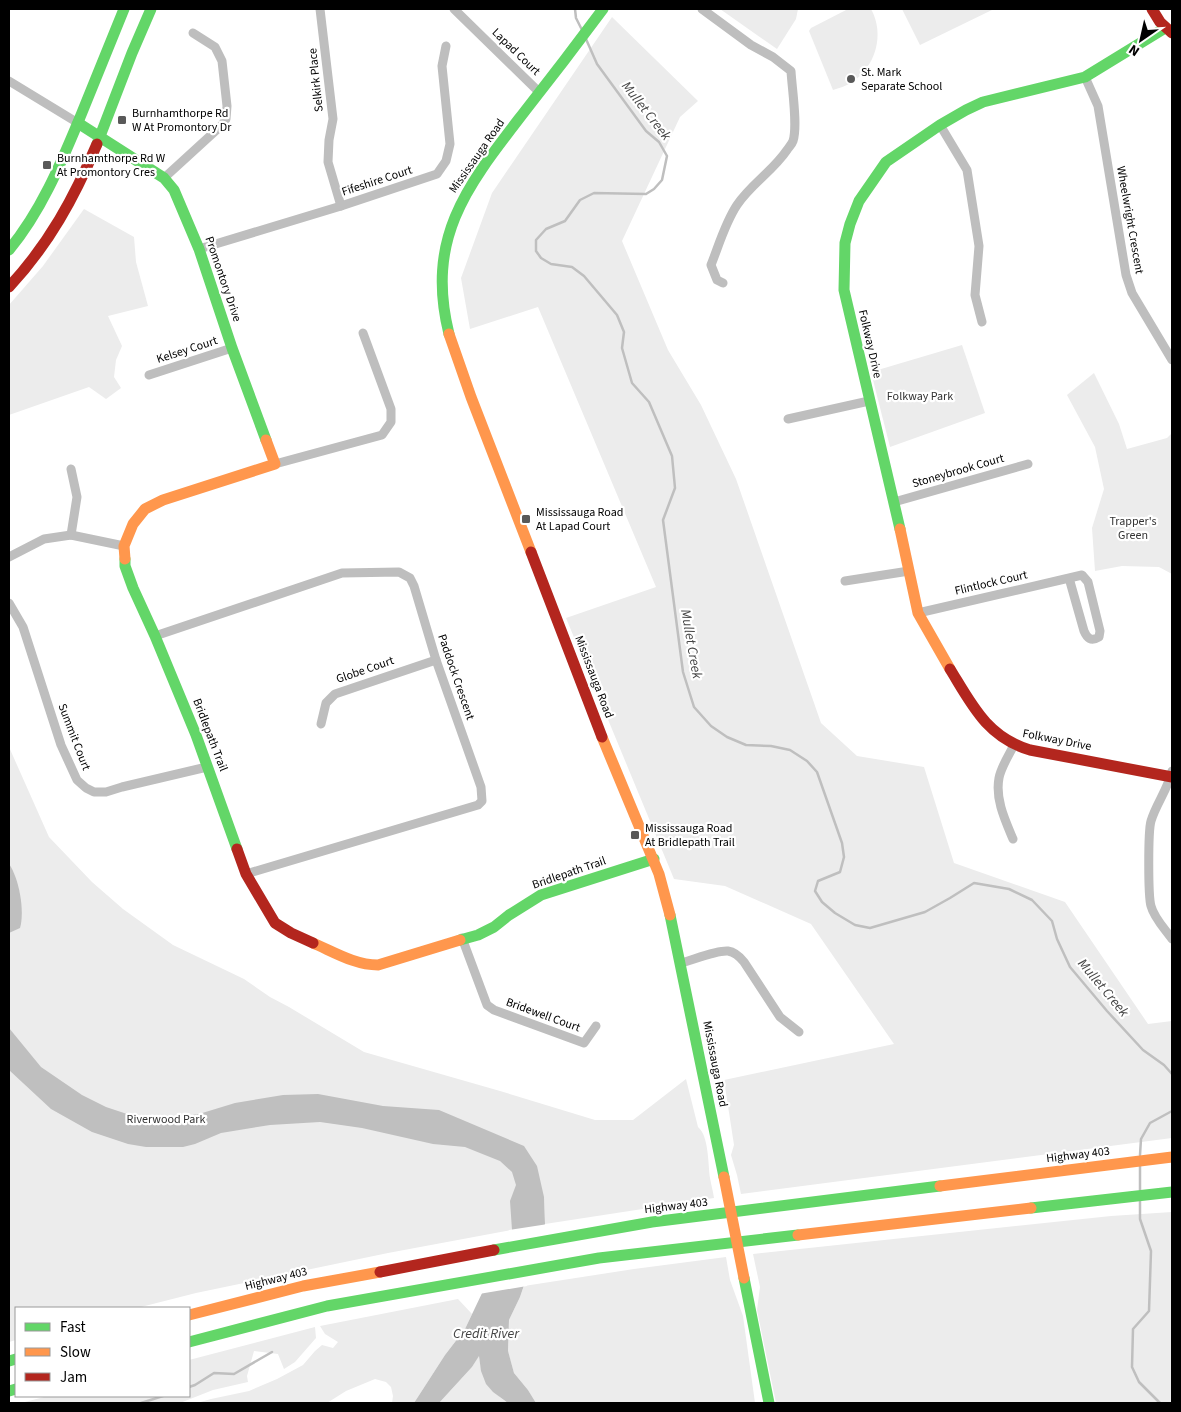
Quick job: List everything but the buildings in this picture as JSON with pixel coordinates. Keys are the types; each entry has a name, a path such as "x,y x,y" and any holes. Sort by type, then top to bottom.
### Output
{"main road":[{"path":"9,250 32,218 59,169 124,9"},
{"path":"9,287 39,252 66,209 80,182 151,9"},
{"name":"Mississauga Road","path":"603,9 488,161 460,203 452,222 444,252 443,297 446,320 453,346 471,398 598,724 654,859 667,900 769,1403"},
{"path":"1152,9 1158,20 1169,31"},
{"name":"Folkway Drive","path":"1169,31 1084,77 983,102 940,125 886,162 858,202 850,224 845,243 844,290 918,613 973,707 993,731 1014,745 1030,750 1172,775"},
{"name":"Promontory Drive","path":"78,123 164,178 174,190 200,249 232,348 275,464"},
{"path":"124,546 134,524 145,509 163,500 275,464"},
{"name":"Bridlepath Trail","path":"124,546 125,566 132,588 155,636 196,735 246,874 275,923 291,933 366,965 378,965 462,938 478,935 494,927 541,895 654,859"},
{"name":"Highway 403","path":"190,1315 303,1286 652,1222 1170,1157"},
{"path":"190,1342 327,1306 599,1258 1169,1193"}],"street":[{"name":"Selkirk Place","path":"320,9 332,119 328,162 340,206"},
{"name":"Lapad Court","path":"454,9 540,92"},
{"path":"702,9 751,45 773,57 791,71 795,129 793,142 774,167 756,182 738,205 726,226 711,265 717,280 723,283"},
{"path":"164,178 222,125 226,118 227,106 222,61 216,47 193,32"},
{"name":"Fifeshire Court","path":"200,249 437,174 446,161 450,144 442,66 446,46"},
{"name":"Wheelwright Crescent","path":"1084,77 1098,106 1126,275 1132,293 1172,360"},
{"path":"9,81 78,123"},
{"path":"940,125 967,170 979,246 975,295 982,322"},
{"path":"275,464 382,435 391,422 391,409 363,333"},
{"name":"Kelsey Court","path":"149,375 232,348"},
{"path":"788,419 869,402"},
{"name":"Stoneybrook Court","path":"894,502 1028,464"},
{"path":"71,469 77,497 71,535"},
{"path":"9,558 44,539 71,535 124,546"},
{"path":"845,581 909,571"},
{"name":"Paddock Crescent","path":"155,636 342,573 399,572 410,578 414,586 436,660 481,787 482,801 478,805 246,874"},
{"path":"1082,575 1088,582 1100,631 1099,637 1095,639 1087,637 1084,631 1069,578 1082,575"},
{"name":"Flintlock Court","path":"918,613 1069,578"},
{"name":"Summit Court","path":"9,603 23,627 61,745 77,780 86,788 94,792 106,792 207,767"},
{"name":"Globe Court","path":"321,724 326,703 335,694 436,660"},
{"path":"1013,839 1000,808 998,789 999,777 1014,745"},
{"path":"1172,775 1151,822 1149,835 1151,907 1172,939"},
{"name":"Bridewell Court","path":"462,938 487,1005 494,1010 584,1043 596,1026"},
{"path":"681,964 718,952 728,951 738,955 780,1017 799,1032"}],"green space":[{"path":"720,9 798,9 796,19 777,49"},
{"path":"848,9 871,9 877,29 876,49 867,68 860,76 849,84 833,90 809,31 811,28"},
{"path":"902,9 994,9 920,45"},
{"path":"612,17 698,101 680,117 622,241 668,350 701,405 736,479 821,723 857,756 924,767 954,863 1065,902 1148,1024 1172,1021 1172,1138 741,1194 731,1155 734,1145 724,1080 894,1044 811,924 725,886 674,879 566,618 656,587 538,307 470,329 461,278 492,193"},
{"path":"84,209 134,237 136,262 148,306 108,316 122,346 116,360 114,377 121,388 106,399 89,387 9,415 9,305 43,266"},
{"name":"Folkway Park","path":"962,345 985,413 890,447 871,372"},
{"name":"Trapper's Green","path":"1094,373 1119,424 1127,449 1167,438 1172,433 1172,574 1159,567 1122,566 1095,571 1092,528 1104,489 1095,447 1067,395"},
{"name":"Riverwood Park","path":"9,747 49,837 92,882 123,909 173,945 244,979 270,997 364,1052 595,1120 633,1120 686,1079 698,1127 702,1131 706,1143 714,1198 545,1224 544,1197 512,1230 388,1253 196,1293 141,1307 15,1307 15,1340 9,1342"},
{"path":"1172,1212 1172,1403 776,1403 757,1310 760,1287 753,1254 1111,1216"},
{"path":"726,1257 730,1280 743,1316 755,1403 536,1403 514,1373 508,1352 509,1320 524,1286"},
{"path":"458,1299 472,1314 465,1329 445,1355 414,1403 392,1403 391,1387 386,1382 375,1379 346,1391 327,1403 197,1403 249,1391 303,1365 322,1345 333,1348 338,1342 325,1334 320,1326"},
{"path":"315,1327 316,1338 295,1362 284,1369 278,1354 254,1351 247,1376 248,1382 213,1390 180,1403 21,1403 44,1397 190,1397 190,1360"},
{"path":"479,1355 482,1371 487,1383 495,1393 508,1403 439,1403 472,1367"}],"water":[{"path":"9,864 16,878 22,913 20,928 9,933"},
{"name":"Credit River","path":"9,1028 41,1067 82,1095 106,1107 142,1119 172,1118 199,1114 235,1103 283,1095 318,1094 383,1106 439,1110 524,1146 537,1166 544,1197 545,1224 520,1297 509,1320 508,1351 514,1373 536,1403 508,1403 493,1392 486,1384 481,1371 479,1356 472,1367 439,1403 414,1403 445,1355 465,1329 512,1230 510,1201 516,1185 512,1172 500,1161 465,1147 433,1144 362,1128 320,1122 270,1125 221,1133 183,1147 146,1147 128,1144 92,1132 51,1109 9,1070"}],"pier":[{"path":"548,1224 527,1286 479,1294 509,1230"}],"waterway":[{"name":"Mullet Creek","path":"575,9 576,18 583,32"},
{"name":"Mullet Creek","path":"586,39 597,64 646,131 659,142 667,156 662,180 654,189 646,194 594,193 580,200 565,221 546,229 536,240 536,251 541,258 551,264 572,267 584,276 617,315 624,332 622,348 632,383 649,402 672,456 675,488 663,520 683,672 694,707 711,726 727,737 746,745 771,746 790,750 807,761 817,772 842,843 844,857 840,872 818,881 815,891 822,902 835,913 855,925 870,928 925,912 974,883 1009,889 1032,900 1052,921 1057,939 1070,967 1143,1050 1164,1065 1172,1074"},
{"name":"Mullet Creek","path":"1140,1155 1141,1139 1150,1123 1172,1111"},
{"name":"Mullet Creek","path":"1140,1166 1140,1190"},
{"name":"Mullet Creek","path":"1140,1201 1140,1219 1151,1251 1149,1311 1133,1329 1132,1367 1139,1382 1160,1403"},
{"path":"190,1387 214,1373 234,1374 272,1352"},
{"path":"141,1403 160,1397"}],"traffic: fast":[{"path":"9,250 31,219 58,168 124,9"},
{"path":"97,144 151,9"},
{"path":"449,334 443,299 443,268 447,240 457,214 470,188 486,163 603,9"},
{"path":"900,529 844,290 845,243 859,201 886,162 940,125 966,110 983,102 1085,77 1165,28"},
{"path":"78,123 164,178 174,190 199,249 232,348 266,440"},
{"path":"125,559 125,566 133,588 196,735 237,849"},
{"path":"460,940 478,935 494,927 541,895 654,859"},
{"path":"670,915 724,1177"},
{"path":"494,1250 652,1222 940,1186"},
{"path":"1031,1208 1172,1192"},
{"path":"190,1342 327,1306 599,1258 798,1235"},
{"path":"744,1278 769,1403"},
{"path":"9,1361 15,1359"},
{"path":"9,1391 15,1389"}],"traffic: slow":[{"path":"449,334 471,397 531,552"},
{"path":"125,559 124,546 133,524 145,509 163,500 275,464 266,440"},
{"path":"900,529 918,613 950,669"},
{"path":"602,737 659,874 670,915"},
{"path":"313,943 361,963 378,965 460,940"},
{"path":"940,1186 1172,1157"},
{"path":"724,1177 744,1278"},
{"path":"798,1235 1031,1208"},
{"path":"190,1315 303,1286 380,1272"}],"traffic: jam":[{"path":"1152,9 1160,22 1172,33"},
{"path":"9,287 36,254 59,220 70,202 97,144"},
{"path":"531,552 602,737"},
{"path":"950,669 982,718 1002,737 1015,744 1030,750 1172,777"},
{"path":"237,849 246,874 275,923 313,943"},
{"path":"380,1272 494,1250"}],"place":[{"name":"St. Mark Separate School","path":"851,79"},
{"name":"Burnhamthorpe Rd W At Promontory Dr","path":"122,120"},
{"name":"Burnhamthorpe Rd W At Promontory Cres","path":"47,165"},
{"name":"Mississauga Road At Lapad Court","path":"526,519"},
{"name":"Mississauga Road At Bridlepath Trail","path":"635,835"}]}
